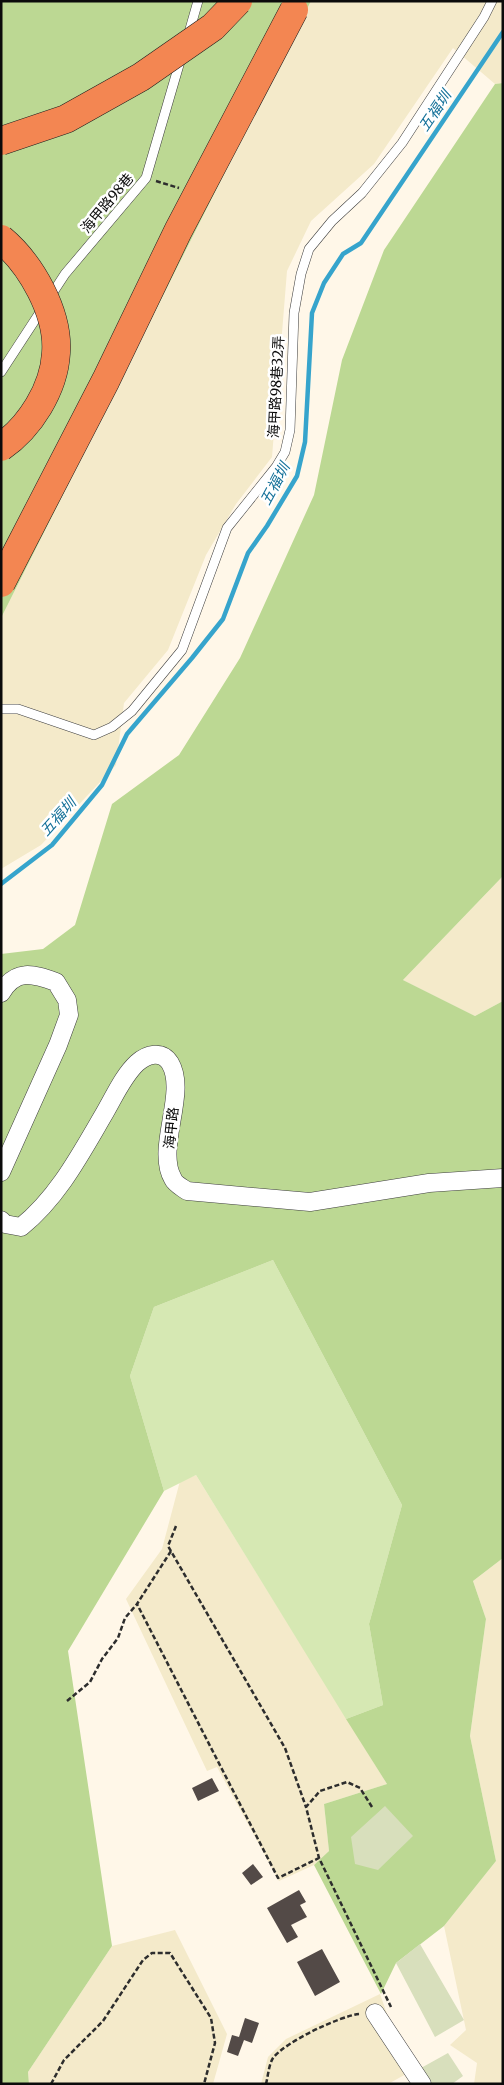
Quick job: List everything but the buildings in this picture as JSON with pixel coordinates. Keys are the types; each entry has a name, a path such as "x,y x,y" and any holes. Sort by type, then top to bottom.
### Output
{"highway":[{"path":"1,141 66,119 141,77 213,27 238,1"},
{"path":"1,583 106,380 178,231 294,10"},
{"path":"1,239 23,260 32,272 52,319 57,352 55,366 41,402 32,417 19,432 1,447"}],"street":[{"path":"1,993 14,979 31,974 56,982 67,1000 69,1015 58,1045 1,1172"},
{"name":"海甲路","path":"1,1220 4,1224 21,1227 36,1215 58,1190 120,1086 136,1064 146,1056 158,1054 168,1059 174,1070 175,1085 167,1162 173,1180 187,1192 310,1202 429,1184 503,1178"},
{"path":"375,2013 422,2084"}],"lane":[{"name":"海甲路98巷","path":"1,372 65,274 146,178 198,1"},
{"name":"海甲路98巷32弄","path":"1,709 18,709 94,734 112,727 132,711 182,650 228,528 276,467 285,452 290,430 294,313 301,274 310,249 332,221 362,193 402,143 484,17 492,1"}],"path":[{"path":"176,1526 168,1546 285,1748 306,1807 319,1858 391,2007 391,2036"},
{"path":"67,1701 90,1682 102,1660 118,1638 125,1618 138,1604 171,1551"},
{"path":"138,1604 278,1878 319,1858"},
{"path":"306,1807 320,1791 347,1782 360,1788 372,1807"},
{"path":"51,2084 64,2060 103,2021 143,1960 152,1953 170,1954 211,2018 216,2043 204,2084"},
{"path":"266,2084 272,2058 290,2043 304,2034 355,2014 375,2013"}],"shaded area":[{"path":"311,1 503,1 503,83 495,84 453,48 374,164 311,221 287,271 272,457 236,504 206,555 168,650 124,703 116,765 41,845 1,869 1,618"},
{"path":"503,876 503,1001 475,1016 403,980"},
{"path":"196,1475 387,1784 324,1804 329,1851 314,1865 279,1881 217,1767 207,1771 126,1599 162,1549 180,1481"},
{"path":"503,1558 503,2084 474,2084 477,2063 450,2045 466,2030 444,1926 496,1861 470,1736 486,1619 473,1581"},
{"path":"175,1930 227,2034 213,2084 29,2084 28,2072 112,1946"},
{"path":"380,1994 408,2073 388,2084 261,2084 268,2057 286,2039"}],"green space":[{"path":"1,1 311,1 1,618"},
{"path":"503,83 503,876 403,980 475,1016 503,1001 503,1558 473,1581 486,1619 470,1736 496,1861 444,1926 396,1963 381,1994 314,1865 329,1851 324,1804 387,1784 346,1719 383,1705 369,1624 402,1505 273,1260 154,1307 130,1376 164,1491 68,1651 112,1946 28,2072 29,2084 1,2084 1,954 43,949 75,925 112,804 179,755 240,658 314,495 342,360 384,250 495,84"},
{"path":"273,1260 402,1505 369,1624 383,1705 346,1719 196,1475 164,1491 130,1376 154,1307"},
{"path":"385,1806 413,1836 378,1870 355,1864 351,1837"},
{"path":"420,1944 464,2020 435,2037 396,1963"},
{"path":"448,2053 463,2076 452,2084 429,2084 421,2068"}],"waterway":[{"name":"五福圳","path":"1,884 52,845 102,785 127,734 223,619 248,553 267,526 297,476 305,442 312,313 324,283 343,254 361,243 503,32"}]}
